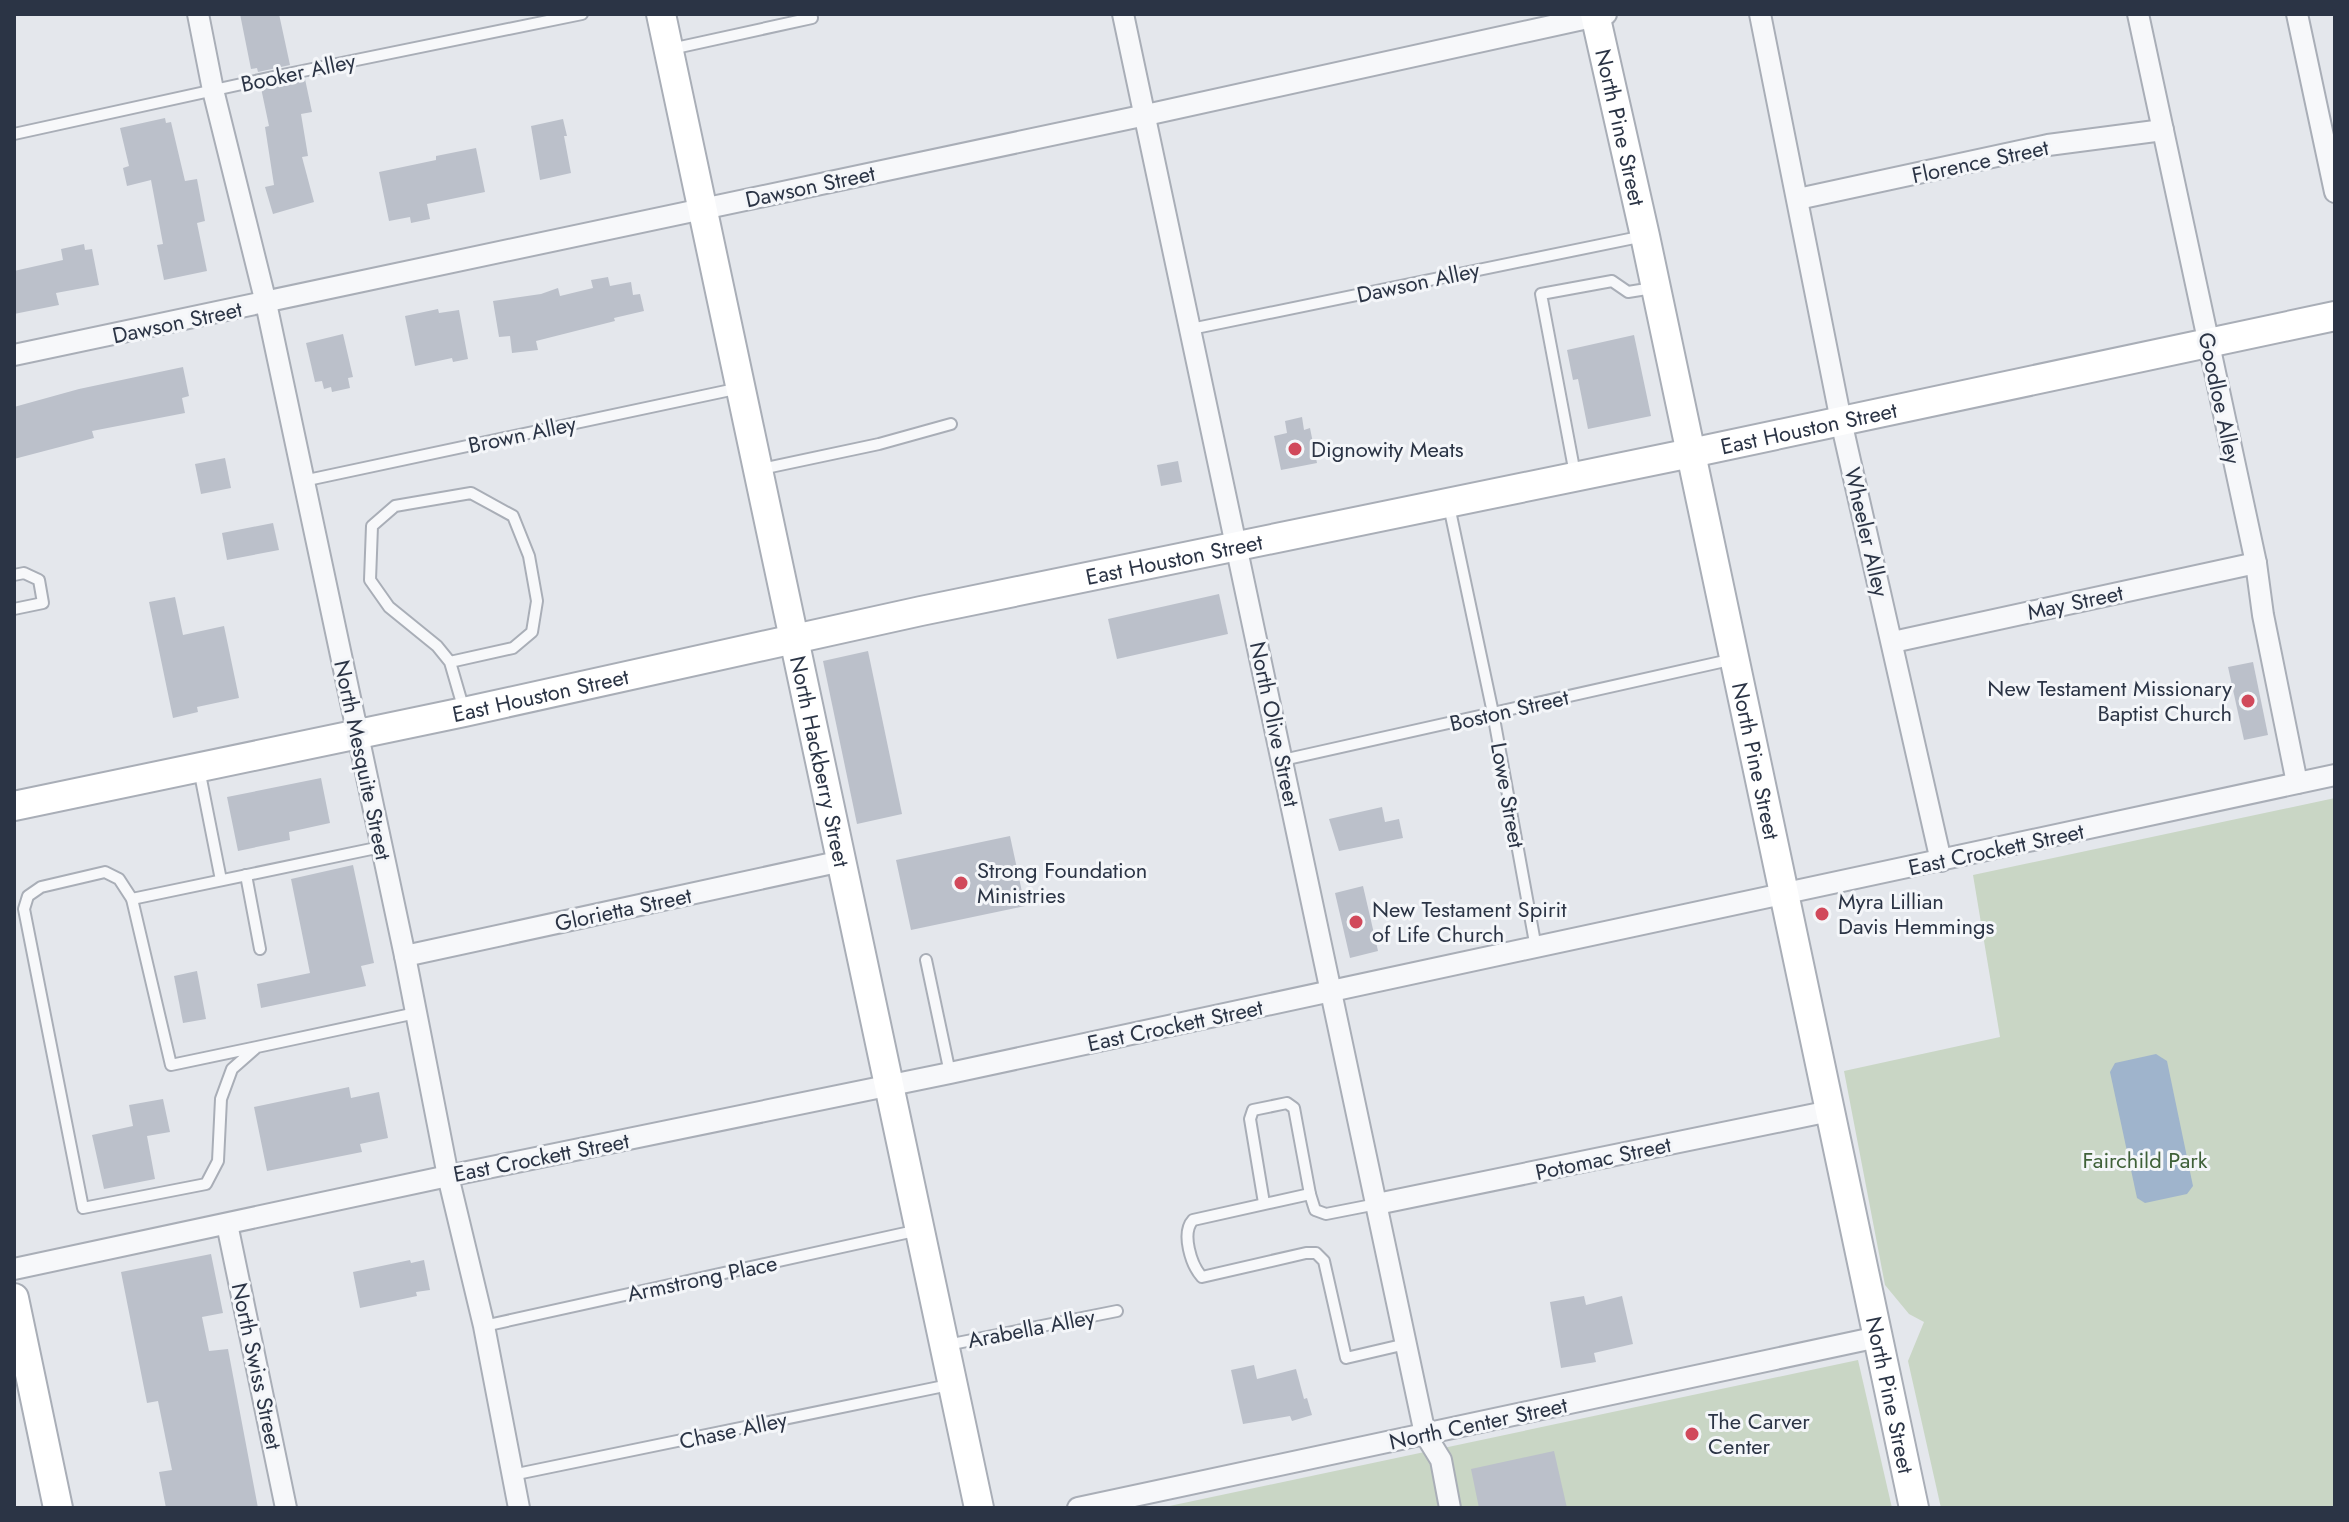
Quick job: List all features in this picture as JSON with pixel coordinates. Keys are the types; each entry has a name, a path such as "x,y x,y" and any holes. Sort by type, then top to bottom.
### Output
{"main road":[{"name":"North Hackberry Street","path":"661,14 979,1508"},
{"name":"North Pine Street","path":"1599,15 1914,1508"},
{"name":"East Houston Street","path":"14,806 464,712 921,611 1691,453 2335,316"},
{"path":"14,1298 58,1508"}],"street":[{"name":"North Mesquite Street","path":"198,14 213,90 266,303 405,956 448,1176 484,1326 519,1508"},
{"name":"North Olive Street","path":"1123,14 1425,1434 1441,1460 1450,1508"},
{"name":"Wheeler Alley","path":"1760,14 1841,421 1941,861"},
{"name":"Goodloe Alley","path":"2138,14 2256,563 2263,615 2297,783"},
{"path":"2297,14 2335,192"},
{"name":"Dawson Street","path":"14,355 1146,115 1599,15"},
{"name":"Florence Street","path":"1798,199 2048,145 2163,130"},
{"name":"May Street","path":"1893,642 2256,563"},
{"name":"East Crockett Street","path":"14,1269 1332,992 2335,775"},
{"name":"Glorietta Street","path":"405,956 842,861"},
{"name":"Potomac Street","path":"1377,1204 1830,1111"},
{"name":"North Swiss Street","path":"227,1224 286,1508"},
{"name":"North Center Street","path":"1078,1508 1878,1337"}],"lane":[{"name":"Booker Alley","path":"14,134 582,14"},
{"path":"669,49 812,18 811,14"},
{"name":"Dawson Alley","path":"1191,329 1645,236"},
{"path":"1575,476 1541,294 1612,281 1628,292 1656,287"},
{"name":"Brown Alley","path":"303,481 741,388"},
{"path":"759,470 879,444 951,424"},
{"path":"450,662 513,648 532,632 537,601 529,556 513,516 471,493 395,506 372,526 370,580 389,607 437,646 450,662 464,712"},
{"name":"Lowe Street","path":"1448,502 1493,713 1536,948"},
{"path":"14,575 24,573 39,580 43,603 14,609"},
{"name":"Boston Street","path":"1283,760 1735,659"},
{"path":"198,768 221,880"},
{"path":"132,899 381,847"},
{"path":"257,1047 232,1069 221,1099 218,1161 206,1184 83,1208 24,909 28,896 41,887 105,872 119,879 132,899 171,1065 416,1013"},
{"path":"246,875 260,949"},
{"path":"926,960 950,1073"},
{"path":"1264,1203 1250,1119 1253,1110 1287,1103 1294,1108 1315,1210 1326,1214 1377,1204"},
{"path":"1310,1194 1193,1220 1187,1226 1187,1238 1197,1272 1202,1277 1214,1276 1316,1253 1324,1261 1346,1358 1406,1344"},
{"name":"Armstrong Place","path":"484,1326 920,1229"},
{"name":"Arabella Alley","path":"945,1345 1117,1311"},
{"name":"Chase Alley","path":"512,1475 953,1384"}],"green space":[{"name":"Fairchild Park","path":"2335,798 2335,1508 1941,1508 1908,1361 1924,1322 1909,1314 1885,1285 1844,1071 2000,1037 1973,875"},
{"name":"The Carver Center","path":"1858,1360 1892,1508 1160,1508"}],"water":[{"path":"2156,1054 2167,1061 2193,1186 2187,1194 2145,1203 2137,1198 2110,1072 2115,1063"}],"building":[{"path":"240,14 279,14 290,65 258,72 257,68 251,69"},
{"path":"305,79 312,112 301,114 308,156 302,157 314,202 273,214 265,187 274,185 265,127 269,126 261,88"},
{"path":"165,118 166,123 171,122 185,181 197,179 205,221 197,223 207,271 164,280 157,245 163,244 151,180 127,186 123,168 129,166 120,128"},
{"path":"563,119 571,173 540,180 531,126"},
{"path":"476,148 485,192 427,204 430,219 411,223 410,217 389,221 379,172"},
{"path":"84,244 85,250 92,249 99,285 56,293 59,305 14,314 14,271 63,260 61,249"},
{"path":"608,277 610,286 631,282 633,295 640,294 644,311 536,341 538,350 512,353 510,336 499,337 493,301 541,294 558,288 560,296 593,288 591,280"},
{"path":"438,309 439,313 459,310 468,359 453,362 452,358 415,366 405,316"},
{"path":"343,334 353,377 348,378 350,388 332,392 331,387 324,389 322,381 315,382 306,343"},
{"path":"1634,335 1651,416 1588,429 1578,379 1573,380 1567,350"},
{"path":"183,367 189,396 182,398 185,413 92,431 94,438 14,459 14,407 79,389"},
{"name":"Dignowity Meats","path":"1302,417 1304,430 1310,428 1317,463 1281,470 1274,436 1287,433 1285,421"},
{"path":"225,458 231,488 201,494 195,464"},
{"path":"1178,461 1182,482 1161,486 1157,465"},
{"path":"273,523 279,550 227,560 222,533"},
{"path":"1219,594 1228,634 1117,659 1108,619"},
{"path":"175,597 183,635 224,626 239,698 197,707 198,712 173,718 149,602"},
{"path":"868,651 902,814 857,824 823,661"},
{"name":"New Testament Missionary Baptist Church","path":"2253,662 2268,735 2244,740 2228,667"},
{"path":"321,778 330,823 289,832 290,840 238,851 227,797"},
{"path":"1382,807 1385,822 1399,819 1403,838 1339,851 1329,819"},
{"name":"Strong Foundation Ministries","path":"1010,836 1025,906 911,930 896,860"},
{"path":"353,865 374,963 361,966 366,986 261,1008 257,984 310,973 291,879"},
{"name":"New Testament Spirit of Life Church","path":"1363,886 1378,951 1350,958 1335,893"},
{"path":"197,971 206,1019 183,1023 174,976"},
{"path":"349,1087 351,1098 379,1092 388,1138 360,1144 362,1152 267,1171 254,1107"},
{"path":"163,1099 170,1132 147,1136 155,1179 104,1189 92,1135 133,1126 129,1105"},
{"path":"211,1254 223,1313 202,1317 209,1351 228,1349 258,1508 166,1508 159,1472 172,1470 158,1401 147,1403 121,1272"},
{"path":"410,1260 411,1263 424,1260 430,1290 416,1292 417,1296 360,1308 353,1272"},
{"path":"1584,1296 1586,1305 1622,1296 1633,1344 1594,1353 1596,1362 1561,1368 1550,1302"},
{"path":"1254,1365 1257,1379 1296,1369 1312,1415 1292,1421 1290,1416 1243,1424 1231,1370"},
{"path":"1554,1451 1567,1508 1479,1508 1471,1469"}],"place":[{"name":"Dignowity Meats","path":"1295,449"},
{"name":"New Testament Missionary Baptist Church","path":"2248,701"},
{"name":"Strong Foundation Ministries","path":"961,883"},
{"name":"Myra Lillian Davis Hemmings","path":"1822,914"},
{"name":"New Testament Spirit of Life Church","path":"1356,922"},
{"name":"The Carver Center","path":"1692,1434"}]}
